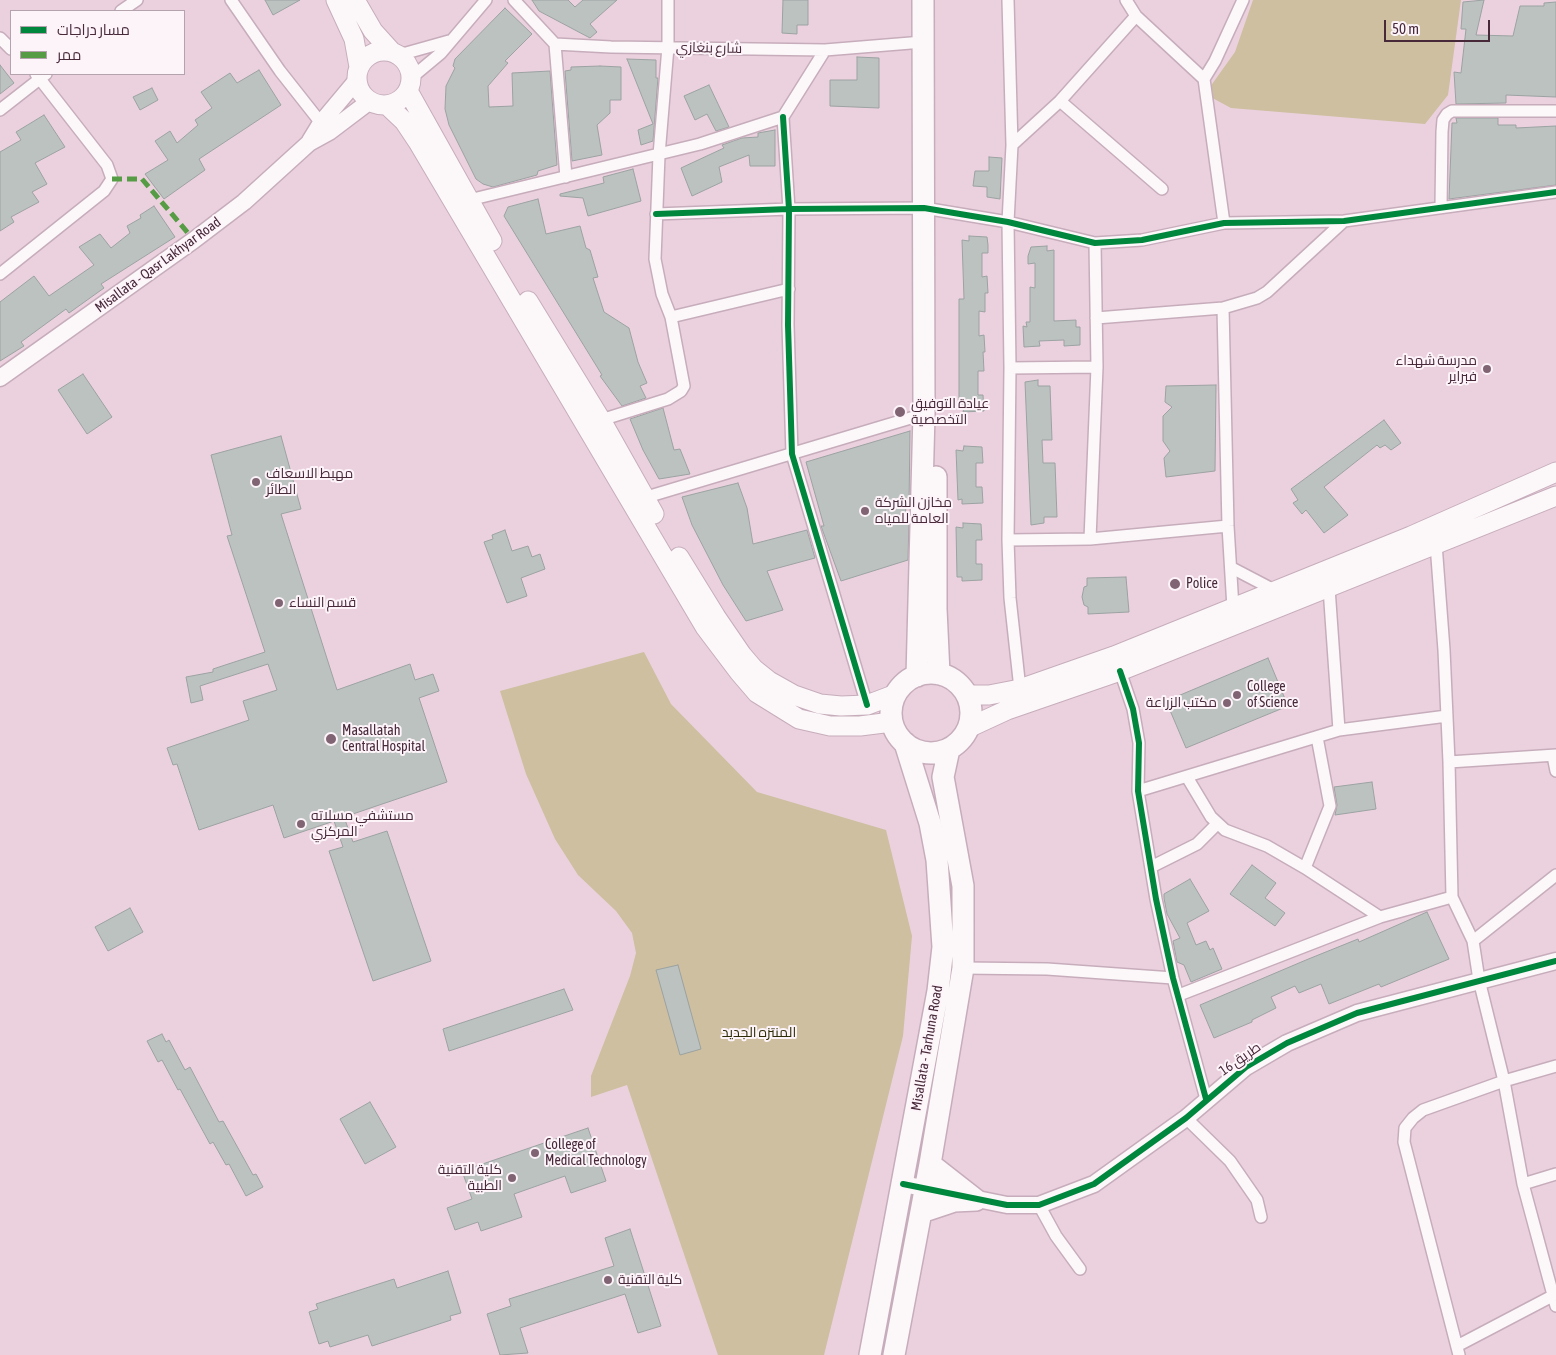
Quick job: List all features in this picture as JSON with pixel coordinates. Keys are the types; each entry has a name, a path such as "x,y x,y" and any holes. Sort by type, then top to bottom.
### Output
{"highway":[{"path":"923,0 930,209 936,609 940,674"},
{"path":"917,676 937,0"},
{"path":"928,673 940,674 951,678 967,695 971,717 968,728 960,740 949,749 934,753 918,751 905,743 897,733 892,722 892,707 896,694 909,680 928,673"},
{"name":"Misallata - Tarhuna Road","path":"870,1355 938,992 943,947 938,860 930,823 905,743"},
{"name":"Misallata - Tarhuna Road","path":"894,1355 926,1188 963,968 963,886 943,777 949,749"},
{"path":"930,1164 976,1200"},
{"path":"921,1212 954,1201 976,1200"}],"main road":[{"path":"336,0 354,39 361,92 404,121 601,420 638,500"},
{"path":"355,0 373,31 407,62 409,85 469,200 490,251 684,578 742,655 754,669 769,681 794,695 820,704 841,706 867,705 896,694"},
{"path":"358,74 363,60 376,52 396,53"},
{"path":"379,103 399,100 409,85"},
{"path":"967,695 989,695 1020,689 1114,656 1411,536 1556,472"},
{"path":"968,728 1007,710 1120,672 1556,496"},
{"path":"684,578 705,627 738,672 757,692 799,719 830,726 860,726 892,722"}],"street":[{"path":"122,10 137,0"},
{"path":"231,0 280,71 321,123"},
{"path":"409,85 441,52 486,0"},
{"path":"514,0 555,44 566,176"},
{"path":"601,420 668,399 681,391 684,386 671,318 662,294 655,259 659,155 668,47 668,0"},
{"path":"1008,0 1012,145 1008,222 1010,368 1008,540 1010,598 1020,689"},
{"path":"1126,0 1136,16 1204,79 1224,223"},
{"path":"1204,79 1215,61 1243,0"},
{"path":"1012,145 1060,101 1136,16"},
{"path":"0,38 10,49"},
{"path":"396,53 449,41"},
{"name":"شارع بنغازي","path":"555,44 825,50 923,42"},
{"path":"825,50 783,117 789,209 792,454 867,705"},
{"path":"309,143 321,123 358,74"},
{"path":"0,110 41,75 107,164 112,178 104,191 0,274"},
{"path":"1060,101 1162,189"},
{"path":"309,143 379,103"},
{"path":"1441,206 1442,132 1443,120 1447,114 1452,111 1556,111"},
{"path":"469,200 659,155 783,117"},
{"name":"Misallata - Qasr Lakhyar Road","path":"0,378 236,207 309,143"},
{"path":"656,214 789,209 930,209 1008,222 1095,243 1142,240 1224,223 1344,221 1441,206 1556,192"},
{"path":"1096,318 1223,308 1257,298 1267,292 1344,221"},
{"path":"1090,539 1097,367 1095,243"},
{"path":"671,318 790,289"},
{"path":"1223,308 1228,526 1234,608"},
{"path":"1010,368 1097,367"},
{"path":"638,500 924,414"},
{"path":"1008,540 1090,539 1228,526"},
{"path":"1436,544 1447,716 1452,897 1472,941 1479,980 1504,1081 1523,1184 1555,1299 1458,1350 1404,1142 1405,1128 1423,1110 1504,1081 1556,1066"},
{"path":"1232,568 1276,591"},
{"path":"1329,588 1339,730"},
{"path":"1120,672 1133,709 1139,743 1138,791 1150,867 1173,978 1206,1100"},
{"path":"1138,791 1339,730 1447,716"},
{"path":"1305,868 1330,806 1317,737"},
{"path":"1449,762 1555,755 1556,771"},
{"path":"1187,777 1217,824 1225,830 1267,846 1305,868 1380,917"},
{"path":"1150,867 1197,844 1217,824"},
{"path":"1472,941 1556,875"},
{"path":"1179,995 1380,917 1452,897"},
{"name":"طريق 16","path":"903,1184 976,1200 1007,1204 1039,1205 1094,1184 1186,1118 1246,1067 1296,1039 1357,1013 1556,961"},
{"path":"963,968 1047,969 1173,978"},
{"path":"1186,1118 1230,1161 1257,1200 1261,1217"},
{"path":"1523,1184 1556,1174"},
{"path":"1039,1205 1056,1236 1080,1269"}],"green space":[{"path":"1253,0 1461,0 1448,95 1425,124 1231,108 1205,94 1235,52"},
{"name":"المنتزه الجديد","path":"644,652 671,704 757,792 886,830 912,936 903,1036 824,1355 718,1355 627,1085 591,1097 591,1076 630,976 636,953 632,933 616,911 578,875 555,839 526,774 500,691"}],"building":[{"path":"265,0 300,0 273,15"},
{"path":"532,0 568,0 575,7 583,0 617,0 590,24 597,32 590,38 539,11"},
{"path":"783,0 808,0 808,25 797,25 797,34 782,33"},
{"path":"1484,0 1476,35 1513,36 1520,6 1544,6 1544,3 1556,2 1556,97 1506,95 1506,103 1456,104 1454,72 1461,73 1466,29 1461,29 1463,2"},
{"path":"505,8 532,34 505,61 508,63 488,86 489,107 513,106 512,73 550,71 557,165 538,171 537,175 493,187 483,184 476,179 449,125 445,109 446,86 455,68 453,66 455,59"},
{"path":"857,57 879,58 879,108 830,106 830,80 857,80"},
{"path":"627,59 656,60 656,78 658,78 653,141 641,145 638,130 653,124"},
{"path":"0,65 14,83 0,94"},
{"path":"571,67 621,67 621,100 610,100 610,113 597,125 602,155 572,161 565,71 571,70"},
{"path":"259,70 281,105 199,159 205,170 164,199 145,174 168,160 155,141 170,131 177,143 198,125 195,120 212,108 201,92 230,73 237,83"},
{"path":"709,85 729,127 716,131 707,114 695,120 684,96"},
{"path":"152,88 158,100 140,110 133,97"},
{"path":"44,115 65,147 35,163 47,184 32,192 39,202 11,217 14,222 0,231 0,152 21,140 16,132"},
{"path":"1456,118 1498,118 1498,125 1516,125 1516,128 1556,126 1556,185 1449,199 1452,123 1457,123"},
{"path":"775,130 775,166 750,166 749,155 719,167 722,182 692,196 681,168 724,148 722,145 742,138 758,137 758,133"},
{"path":"989,157 1002,158 1000,199 987,197 987,187 973,186 975,171 989,171"},
{"path":"633,169 641,201 588,216 583,198 560,196 560,194 604,183 603,177"},
{"path":"538,199 546,234 580,226 586,248 590,250 598,277 593,278 604,312 629,328 638,362 647,383 640,386 646,398 622,406 600,376 602,375 504,216 508,207"},
{"path":"154,206 175,237 101,284 104,288 69,313 66,309 21,342 24,346 0,361 0,302 34,276 49,296 94,265 79,247 100,234 111,248 130,233 127,226 141,218 140,215"},
{"path":"969,236 987,237 988,245 988,253 982,253 982,277 987,276 988,293 985,293 985,312 979,311 979,336 984,335 985,352 983,352 984,371 978,371 978,395 983,395 984,411 963,412 964,408 959,408 959,299 964,299 962,240 969,241"},
{"path":"1047,246 1047,251 1054,250 1054,321 1076,320 1076,327 1080,327 1080,345 1064,346 1064,340 1039,341 1040,346 1024,347 1023,326 1027,327 1026,322 1030,322 1030,287 1035,288 1035,263 1028,264 1028,256 1031,247"},
{"path":"83,374 112,417 87,434 58,390"},
{"path":"1038,380 1038,386 1050,386 1052,440 1042,440 1043,463 1055,463 1057,517 1044,517 1044,523 1031,525 1025,382"},
{"path":"1216,385 1215,471 1166,477 1164,458 1170,451 1163,441 1163,416 1172,407 1165,402 1166,386"},
{"path":"663,408 674,450 680,449 690,474 659,479 643,450 630,419"},
{"name":"مدرسة شهداء فبراير","path":"1384,420 1401,443 1391,450 1385,445 1380,448 1377,445 1324,487 1348,515 1324,533 1306,510 1302,514 1293,503 1298,500 1291,489"},
{"name":"مخازن الشركة العامة للمياه","path":"910,431 909,505 906,505 905,520 909,520 908,560 841,581 821,526 824,526 806,462"},
{"name":"مستشفي مسلاته المركزي","path":"281,436 301,509 281,514 337,690 410,664 415,680 433,674 439,691 419,698 447,782 344,817 353,842 387,831 431,961 373,981 329,851 343,847 334,821 284,838 273,805 199,830 177,764 173,765 167,748 249,720 243,701 277,690 268,664 200,686 203,700 191,703 186,677 213,672 213,669 265,652 227,536 232,535 211,455"},
{"path":"964,446 982,447 983,463 976,463 976,487 982,487 983,503 962,504 962,499 958,500 956,450 963,451"},
{"path":"738,483 747,508 753,544 807,530 815,558 767,571 783,610 746,621 723,585 692,525 682,497"},
{"path":"963,523 981,524 982,540 976,540 976,564 982,564 982,580 962,581 962,577 957,577 956,527 963,528"},
{"path":"505,530 512,551 528,546 532,557 540,554 545,569 521,578 527,596 507,603 484,542 493,539 492,535"},
{"path":"1126,577 1129,612 1088,614 1088,607 1084,605 1082,597 1084,587 1087,586 1087,578"},
{"name":"مكتب الزراعة","path":"1268,658 1288,706 1186,748 1166,701"},
{"path":"1372,782 1376,809 1335,815 1337,805 1334,787"},
{"path":"1252,865 1276,883 1265,898 1285,913 1275,926 1230,894"},
{"path":"1190,879 1209,911 1187,923 1196,945 1206,941 1210,950 1213,948 1222,969 1191,982 1184,965 1177,962 1173,941 1180,938 1167,914 1164,898 1164,894"},
{"path":"130,908 143,932 108,951 95,927"},
{"path":"1427,912 1449,959 1381,987 1379,984 1329,1004 1321,984 1299,993 1295,986 1271,997 1276,1008 1252,1020 1252,1022 1214,1038 1200,1005 1358,939 1359,942"},
{"path":"678,965 701,1049 680,1055 656,970"},
{"path":"564,989 573,1010 449,1051 443,1029"},
{"path":"162,1034 166,1042 169,1040 185,1070 190,1067 219,1122 223,1121 253,1175 256,1174 263,1187 246,1196 229,1164 226,1165 213,1142 210,1144 180,1089 178,1090 162,1060 158,1062 147,1041"},
{"path":"370,1102 396,1147 365,1164 340,1119"},
{"name":"كلية التقنية الطبية","path":"588,1128 606,1181 571,1193 565,1176 514,1194 522,1217 481,1231 478,1222 455,1230 447,1208 472,1199 462,1171"},
{"name":"كلية التقنية","path":"630,1229 661,1326 638,1333 625,1294 520,1328 528,1353 500,1355 487,1314 511,1306 509,1299 614,1266 605,1238"},
{"path":"448,1271 461,1313 450,1316 451,1320 372,1346 368,1335 330,1347 328,1341 319,1344 309,1312 318,1309 316,1304 394,1279 397,1288"}],"marked path":[{"path":"112,179 142,179 194,240"}],"cycle path":[{"path":"783,117 789,209 788,325 792,454 867,705"},
{"path":"656,214 789,209 924,208 1008,222 1095,243 1142,240 1224,223 1344,221 1556,192"},
{"path":"1120,671 1133,709 1139,743 1138,791 1156,899 1173,978 1206,1099"},
{"path":"903,1184 1007,1205 1039,1205 1094,1184 1186,1118 1246,1067 1287,1043 1357,1013 1556,961"}],"place":[{"name":"مدرسة شهداء فبراير","path":"1487,369"},
{"name":"عيادة التوفيق التخصصية","path":"900,412"},
{"name":"مهبط الاسعاف الطائر","path":"256,482"},
{"name":"مخازن الشركة العامة للمياه","path":"865,511"},
{"name":"Police","path":"1175,584"},
{"name":"قسم النساء","path":"279,603"},
{"name":"College of Science","path":"1237,695"},
{"name":"مكتب الزراعة","path":"1227,703"},
{"name":"Masallatah Central Hospital","path":"331,739"},
{"name":"مستشفي مسلاته المركزي","path":"301,824"},
{"name":"College of Medical Technology","path":"535,1153"},
{"name":"كلية التقنية الطبية","path":"512,1178"},
{"name":"كلية التقنية","path":"608,1280"}]}
